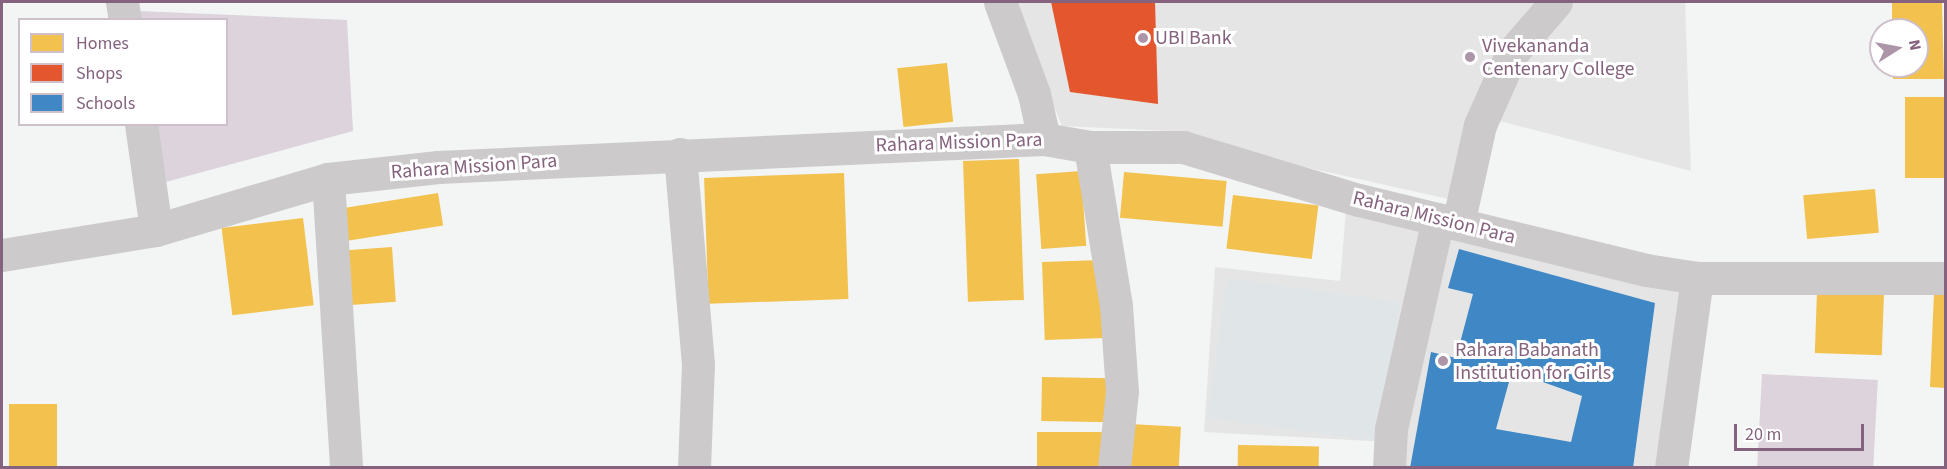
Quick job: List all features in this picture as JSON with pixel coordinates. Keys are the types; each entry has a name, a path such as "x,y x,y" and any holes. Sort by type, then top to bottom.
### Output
{"street":[{"path":"122,2 125,18"},
{"path":"1000,2 1034,94 1044,139"},
{"path":"1389,468 1391,429 1448,222 1480,125 1512,53 1557,2"},
{"path":"141,126 156,230"},
{"name":"Rahara Mission Para","path":"2,255 156,230 328,179 438,167 680,154 1044,139 1090,147 1184,147 1448,222 1646,270 1697,278 1946,278"},
{"path":"1090,147 1117,327 1122,391 1114,468"},
{"path":"680,154 698,364 694,468"},
{"path":"328,179 346,468"},
{"path":"1671,468 1697,278"}],"shaded area":[{"name":"Vivekananda Centenary College","path":"1012,2 1685,2 1691,171 1469,113 1453,200 1264,158 1169,131 1062,126"},
{"path":"138,11 347,20 353,131 151,186 146,126 228,126 228,18 139,18"},
{"name":"Rahara Babanath Institution for Girls","path":"1346,211 1645,287 1687,290 1663,467 1404,467 1405,443 1204,432 1215,267 1340,281"},
{"path":"1227,278 1400,302 1381,442 1207,418"},
{"path":"1762,374 1878,380 1873,468 1757,467"}],"building: Homes":[{"path":"1892,2 1942,2 1944,79 1893,79 1929,78 1929,18 1892,18"},
{"path":"947,63 953,122 903,127 897,68"},
{"path":"1905,97 1946,97 1946,178 1905,178"},
{"path":"1019,159 1024,300 968,302 963,161"},
{"path":"1081,171 1086,246 1041,249 1036,174"},
{"path":"1124,172 1227,181 1223,227 1120,218"},
{"path":"844,173 848,299 708,304 704,178"},
{"path":"1875,189 1879,233 1807,239 1803,195"},
{"path":"438,193 443,226 344,241 339,209"},
{"path":"1233,195 1318,205 1312,259 1226,249"},
{"path":"303,218 314,305 232,315 222,228"},
{"path":"392,247 396,302 351,305 347,250"},
{"path":"1102,260 1105,338 1045,340 1042,262"},
{"path":"1817,291 1884,293 1882,355 1815,353"},
{"path":"1934,292 1946,293 1946,388 1930,387"},
{"path":"1042,377 1111,378 1110,422 1041,421"},
{"path":"9,404 57,404 57,468 9,468"},
{"path":"1130,424 1181,427 1179,468 1128,468"},
{"path":"1037,432 1107,432 1107,468 1037,468"},
{"path":"1238,445 1319,446 1319,468 1238,468"}],"building: Shops":[{"path":"1051,2 1155,2 1158,104 1070,92"}],"building: Schools":[{"path":"1459,249 1655,303 1633,468 1410,468 1431,352 1456,358 1473,294 1448,288","holes":["1512,371 1582,396 1571,442 1496,429"]}],"place":[{"name":"UBI Bank","path":"1143,38"},
{"name":"Vivekananda Centenary College","path":"1470,57"},
{"name":"Rahara Babanath Institution for Girls","path":"1443,361"}]}
